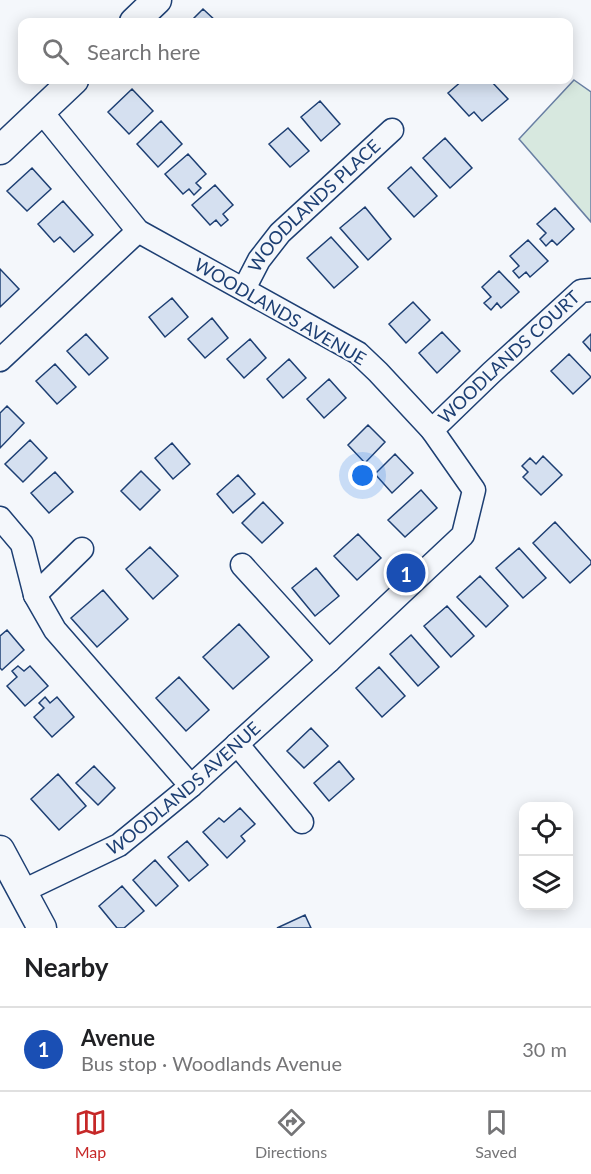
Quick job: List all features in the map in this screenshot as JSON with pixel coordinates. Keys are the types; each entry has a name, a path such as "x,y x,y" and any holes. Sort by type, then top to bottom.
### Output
{"street":[{"path":"138,18 157,0"},
{"path":"0,150 70,84"},
{"name":"WOODLANDS AVENUE","path":"23,891 119,845 191,786 463,535 474,490 432,430 358,353 138,231 40,111"},
{"name":"WOODLANDS PLACE","path":"244,289 259,260 280,233 392,130"},
{"path":"0,360 138,231"},
{"name":"WOODLANDS COURT","path":"432,430 581,291 591,290"},
{"path":"0,518 22,544 35,595 55,630 191,786"},
{"path":"35,595 82,549"},
{"path":"242,565 329,661"},
{"path":"237,744 302,822"},
{"path":"0,850 42,928"}],"shaded area":[{"path":"573,81 591,92 591,222 519,139 570,84 573,84"}],"building":[{"path":"203,9 213,18 194,18"},
{"path":"458,84 494,84 508,99 482,121 474,112 469,116 448,93"},
{"path":"132,89 153,111 129,134 108,112"},
{"path":"320,101 340,124 321,141 301,117"},
{"path":"161,121 182,144 158,167 137,144"},
{"path":"288,128 309,151 290,167 269,144"},
{"path":"445,138 472,168 450,188 423,158"},
{"path":"188,154 206,174 196,183 201,188 194,195 189,189 183,194 165,174"},
{"path":"411,167 437,196 414,217 388,188"},
{"path":"32,168 51,189 27,211 7,191"},
{"path":"215,185 233,205 223,214 228,220 221,226 216,220 210,225 192,205"},
{"path":"63,201 93,235 74,252 60,237 54,242 38,224"},
{"path":"365,207 391,239 368,260 340,228"},
{"path":"555,208 574,229 557,245 552,240 546,246 540,239 546,233 537,224"},
{"path":"331,237 358,267 334,288 307,258"},
{"path":"528,240 548,261 530,277 526,272 519,278 513,271 519,266 510,256"},
{"path":"0,269 19,289 0,307"},
{"path":"499,271 519,292 501,308 497,303 491,310 484,303 491,297 482,287"},
{"path":"172,298 188,317 165,337 149,317"},
{"path":"413,302 430,320 406,343 389,324"},
{"path":"212,318 228,338 205,358 188,339"},
{"path":"442,332 460,351 437,373 419,353"},
{"path":"86,334 108,358 89,375 67,351"},
{"path":"591,334 591,351 583,342"},
{"path":"250,339 266,358 244,378 227,359"},
{"path":"569,354 591,377 573,394 551,371"},
{"path":"289,359 306,378 283,398 267,379"},
{"path":"55,364 76,387 57,404 36,381"},
{"path":"329,379 346,398 324,418 307,399"},
{"path":"7,406 24,423 0,448 0,413"},
{"path":"368,425 385,442 365,463 348,445"},
{"path":"30,440 47,458 23,482 5,464"},
{"path":"172,443 190,464 173,479 155,458"},
{"path":"395,454 413,473 392,493 375,474"},
{"path":"543,456 562,475 541,495 523,477 528,472 522,466 530,458 536,464"},
{"path":"141,471 160,490 140,510 121,491"},
{"path":"55,472 73,492 49,513 31,493"},
{"path":"238,475 255,494 233,513 217,494"},
{"path":"421,490 437,508 405,537 388,520"},
{"path":"263,502 283,523 262,543 242,523"},
{"path":"555,522 591,561 591,564 570,583 533,543"},
{"path":"358,534 381,558 357,580 334,556"},
{"path":"150,547 178,576 153,599 126,569"},
{"path":"519,548 546,578 523,598 496,568"},
{"path":"316,568 339,596 315,616 292,588"},
{"path":"480,576 508,606 486,627 457,597"},
{"path":"103,590 128,619 97,647 71,618"},
{"path":"447,606 474,636 451,657 424,626"},
{"path":"239,624 269,657 233,689 203,657"},
{"path":"7,630 24,650 2,670 0,668 0,636"},
{"path":"411,635 439,667 418,686 390,654"},
{"path":"18,666 24,671 30,666 48,686 25,706 7,686 17,677 12,671"},
{"path":"379,667 405,696 382,717 356,688"},
{"path":"179,677 209,710 186,731 156,698"},
{"path":"45,697 50,703 57,697 74,717 52,737 34,717 44,708 39,703"},
{"path":"311,728 328,746 304,768 287,751"},
{"path":"339,761 354,779 329,801 314,783"},
{"path":"94,766 115,788 98,805 76,783"},
{"path":"58,774 86,806 59,830 31,799"},
{"path":"240,808 255,824 241,836 245,841 227,858 203,832 219,818 224,822"},
{"path":"187,841 208,865 189,881 168,857"},
{"path":"155,860 178,886 156,906 133,880"},
{"path":"122,886 144,911 124,928 117,928 99,906"},
{"path":"305,915 311,928 277,928"}],"place":[{"name":"Avenue","path":"406,573"}]}
